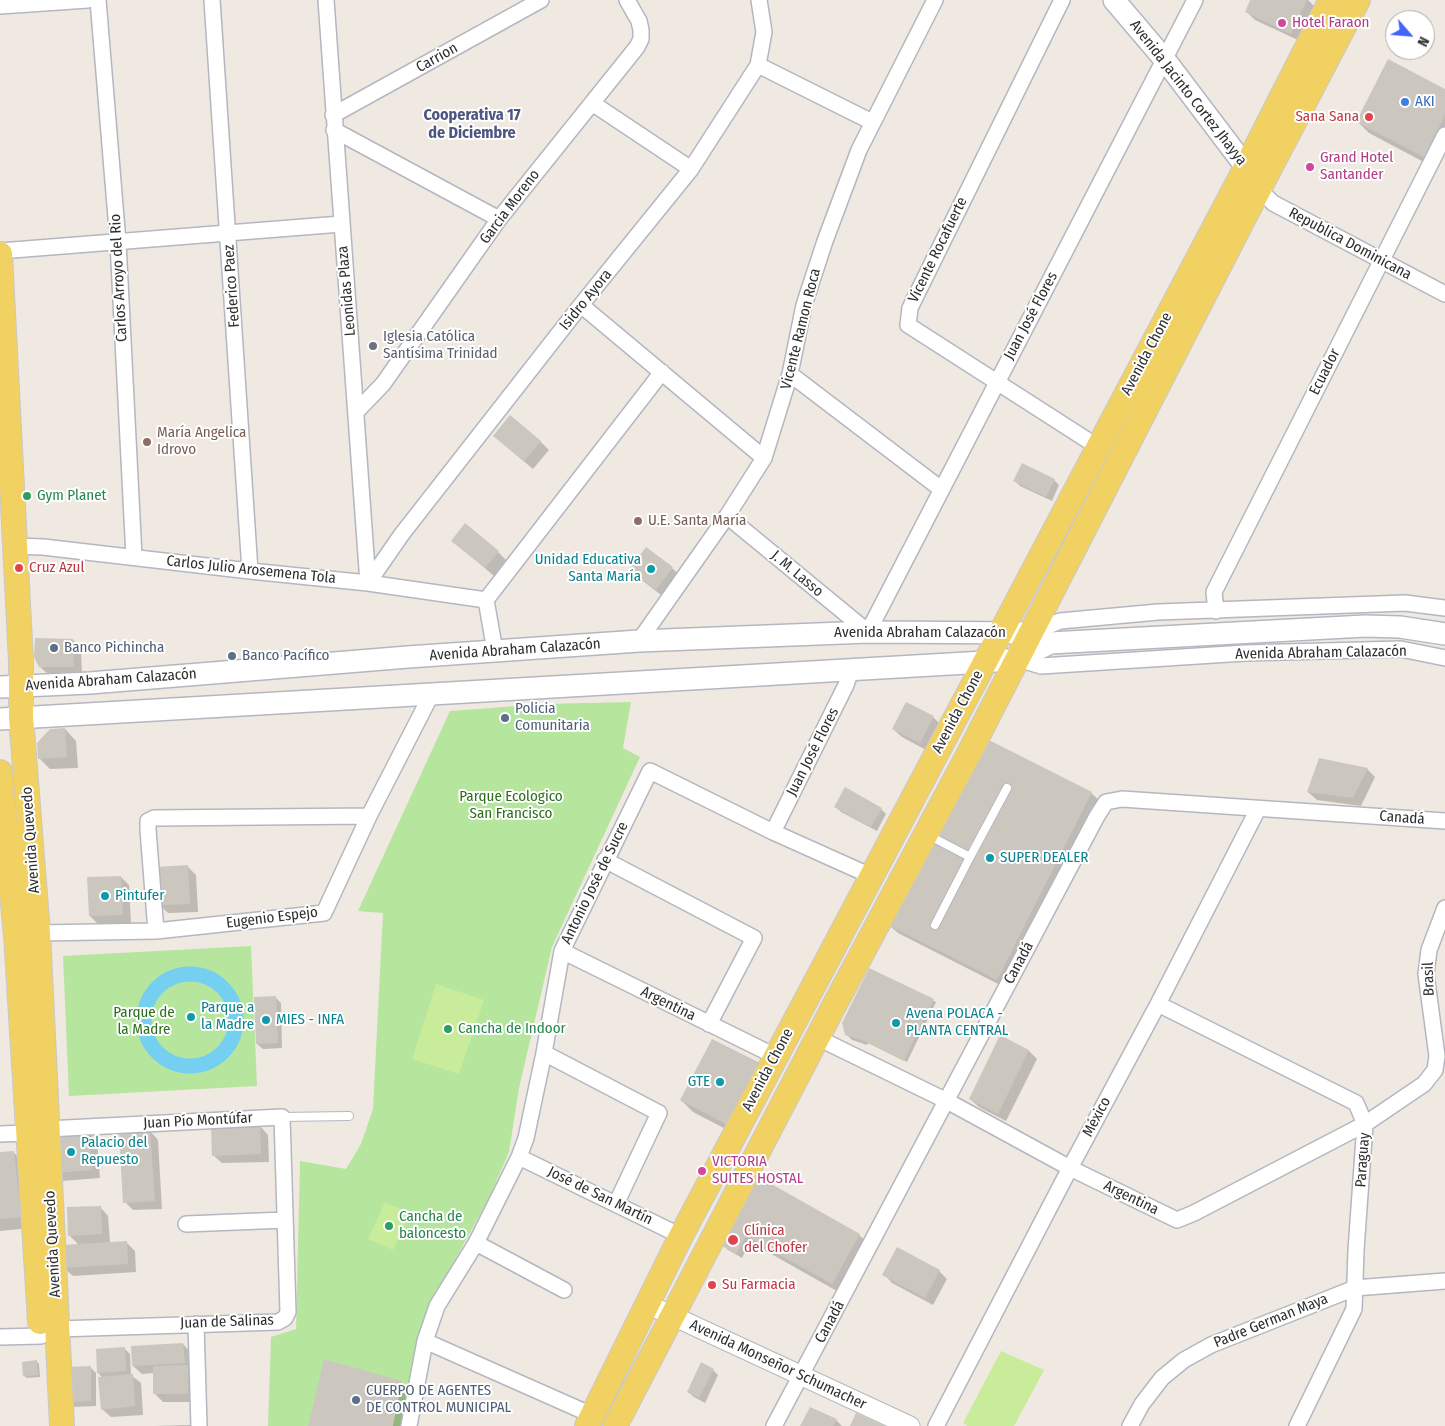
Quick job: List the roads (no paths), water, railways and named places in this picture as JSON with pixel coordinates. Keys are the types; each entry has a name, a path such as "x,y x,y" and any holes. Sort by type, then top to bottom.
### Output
{"main road":[{"name":"Avenida Jacinto Cortez Jhayya","path":"1114,0 1165,60 1246,166 1259,189"},
{"name":"Avenida Chone","path":"589,1421 646,1304 775,1056 1001,632 1332,0"},
{"name":"Avenida Chone","path":"615,1426 1018,659 1041,638 1259,189 1358,0"},
{"name":"Avenida Quevedo","path":"0,253 15,546 10,686 18,934"},
{"name":"Avenida Abraham Calazacón","path":"10,686 90,682 495,650 640,641 868,632 1001,632 1041,638 1365,626 1400,627 1445,634"},
{"name":"Avenida Abraham Calazacón","path":"11,718 431,695 1018,659"},
{"name":"Avenida Quevedo","path":"0,772 38,1131 49,1332 48,1426"},
{"name":"Avenida Quevedo","path":"49,1332 62,1426"}],"street":[{"path":"0,6 88,0"},
{"name":"Carlos Arroyo del Rio","path":"98,0 118,242 134,557"},
{"name":"Federico Paez","path":"212,0 250,572"},
{"name":"Leonidas Plaza","path":"326,0 368,583"},
{"name":"Carrion","path":"334,123 541,0"},
{"name":"Garcia Moreno","path":"357,411 383,384 499,219 637,47 641,30 639,21 627,0"},
{"name":"Isidro Ayora","path":"368,583 402,534 581,305 691,170 758,65 764,32 759,0"},
{"name":"Vicente Ramon Roca","path":"640,641 728,516 764,458 790,374 807,296 858,150 935,0"},
{"name":"Vicente Rocafuerte","path":"1062,0 910,308 908,325 1098,447"},
{"name":"Juan José Flores","path":"868,632 1195,0"},
{"path":"758,65 872,122"},
{"path":"592,102 691,170"},
{"path":"334,123 499,219"},
{"name":"Ecuador","path":"1216,611 1214,592 1445,135"},
{"name":"Republica Dominicana","path":"1259,189 1273,202 1445,294"},
{"path":"0,253 228,232 341,224"},
{"path":"581,305 764,458"},
{"path":"495,650 486,600 662,372"},
{"path":"790,374 941,489"},
{"name":"J. M. Lasso","path":"728,516 868,632"},
{"name":"Carlos Julio Arosemena Tola","path":"15,546 43,547 250,572 368,583 486,600"},
{"name":"Avenida Abraham Calazacón","path":"1041,638 1060,621 1158,612 1405,603 1445,608"},
{"name":"Avenida Abraham Calazacón","path":"1018,659 1041,666 1245,653 1401,649 1445,658"},
{"name":"Juan José Flores","path":"773,832 846,685 851,670"},
{"name":"Eugenio Espejo","path":"18,934 156,931 324,913 369,816 431,695"},
{"name":"Antonio José de Sucre","path":"409,1426 425,1341 437,1306 476,1243 519,1157 526,1138 544,1053 562,951 650,771 773,832 871,876"},
{"name":"Canadá","path":"774,1426 1106,802 1122,799 1445,821"},
{"name":"México","path":"936,1426 1070,1168 1158,1004 1258,808"},
{"path":"156,931 148,821 154,818 369,816"},
{"path":"605,860 754,938 710,1024"},
{"name":"Brasil","path":"1440,1074 1426,974 1429,950 1445,908"},
{"name":"Argentina","path":"562,951 775,1056"},
{"name":"Paraguay","path":"1158,1004 1356,1103 1365,1124 1354,1308 1297,1426"},
{"name":"Argentina","path":"818,1038 947,1101 1070,1168 1177,1220 1365,1124 1440,1074"},
{"path":"544,1053 659,1113 616,1204"},
{"name":"Juan Pío Montúfar","path":"0,1134 282,1117"},
{"name":"Juan de Salinas","path":"0,1337 49,1332 196,1324 278,1322 285,1318 288,1312 282,1117"},
{"name":"José de San Martín","path":"519,1157 681,1236"},
{"path":"186,1224 286,1220"},
{"path":"476,1243 564,1290"},
{"name":"Padre German Maya","path":"1130,1426 1142,1404 1157,1384 1184,1360 1211,1344 1354,1288 1445,1281"},
{"name":"Avenida Monseñor Schumacher","path":"646,1304 910,1426"},
{"path":"196,1324 199,1426"},
{"path":"425,1341 589,1421"}],"lane":[{"path":"935,925 1007,788"},
{"path":"926,834 970,857"},
{"name":"Juan Pío Montúfar","path":"282,1117 349,1116"}],"waterway":[{"path":"190,974 208,977 223,987 233,1002 236,1020 233,1038 223,1053 208,1063 190,1066 172,1063 157,1053 147,1038 144,1020 147,1002 157,987 172,977 190,974"}],"place":[{"name":"Hotel Faraon","path":"1282,23"},
{"name":"AKI","path":"1405,102"},
{"name":"Sana Sana","path":"1369,117"},
{"name":"Grand Hotel Santander","path":"1310,167"},
{"name":"Iglesia Católica Santísima Trinidad","path":"373,346"},
{"name":"María Angelica Idrovo","path":"147,442"},
{"name":"Gym Planet","path":"27,496"},
{"name":"U.E. Santa María","path":"638,521"},
{"name":"Cruz Azul","path":"19,568"},
{"name":"Unidad Educativa Santa María","path":"651,569"},
{"name":"Banco Pichincha","path":"54,648"},
{"name":"Banco Pacífico","path":"232,656"},
{"name":"Policia Comunitaria","path":"505,718"},
{"name":"SUPER DEALER","path":"990,858"},
{"name":"Pintufer","path":"105,896"},
{"name":"Parque a la Madre","path":"191,1017"},
{"name":"MIES - INFA","path":"266,1020"},
{"name":"Avena POLACA - PLANTA CENTRAL","path":"896,1023"},
{"name":"Cancha de Indoor","path":"448,1029"},
{"name":"GTE","path":"720,1082"},
{"name":"Palacio del Repuesto","path":"71,1152"},
{"name":"VICTORIA SUITES HOSTAL","path":"702,1171"},
{"name":"Cancha de baloncesto","path":"389,1226"},
{"name":"Clínica del Chofer","path":"733,1240"},
{"name":"Su Farmacia","path":"712,1285"},
{"name":"CUERPO DE AGENTES DE CONTROL MUNICIPAL","path":"356,1400"}],"district":[{"name":"Cooperativa 17 de Diciembre","path":"472,125"}],"park label":[{"name":"Parque Ecologico San Francisco","path":"511,806"},
{"name":"Parque de la Madre","path":"144,1022"}]}
